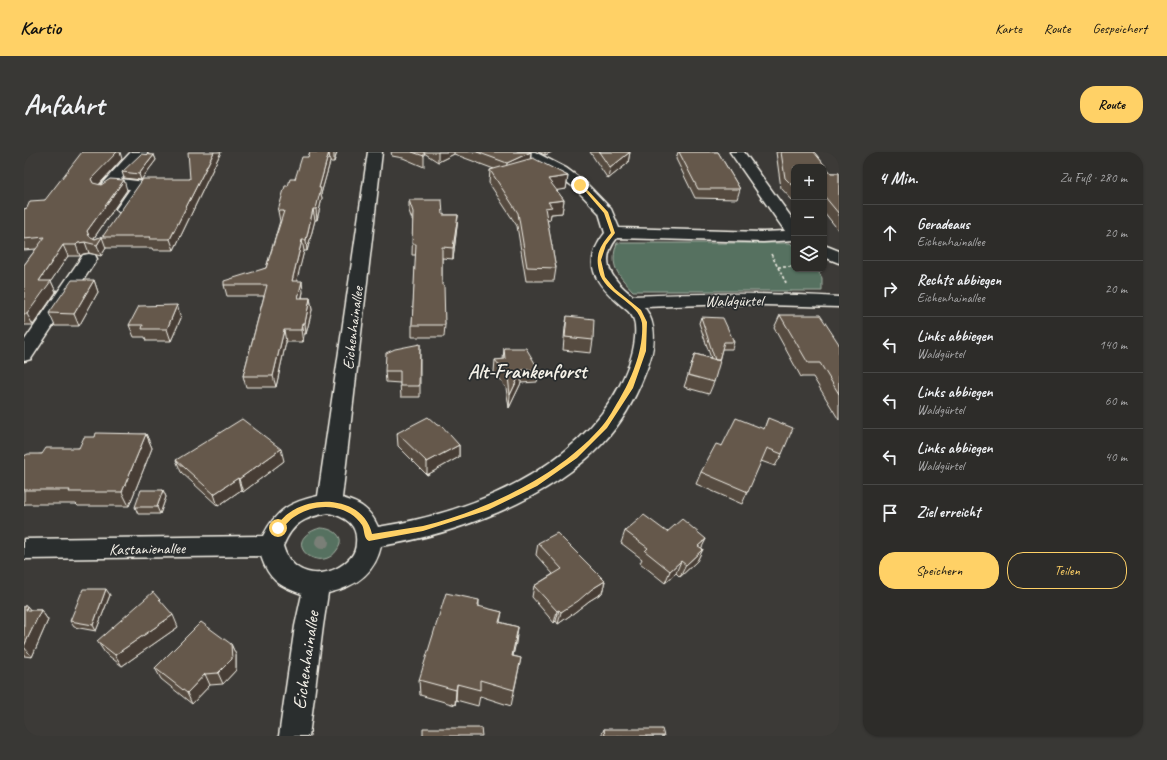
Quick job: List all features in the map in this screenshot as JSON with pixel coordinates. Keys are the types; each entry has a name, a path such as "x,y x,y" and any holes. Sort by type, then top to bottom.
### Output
{"street":[{"path":"114,223 140,185 105,188 137,154 141,152"},
{"name":"Eichenhainallee","path":"329,504 375,152"},
{"path":"525,152 561,171 580,185 606,212 613,233"},
{"path":"737,152 791,229"},
{"path":"369,538 423,528 486,508 535,484 574,456 605,427 630,388 643,351 644,322 640,311 614,290 603,278 599,260 603,245 613,233"},
{"path":"613,233 763,237 791,233"},
{"path":"827,252 839,258"},
{"path":"24,355 31,334 89,259"},
{"name":"Waldgürtel","path":"628,302 660,300 794,299 839,302"},
{"path":"329,504 345,507 358,514 367,526 369,538 367,553 359,566 345,576 328,583 317,584 306,583 286,575 274,561 270,546 278,528 291,515 309,506 329,504"},
{"name":"Kastanienallee","path":"24,550 270,546"},
{"name":"Eichenhainallee","path":"294,736 309,626 317,584"}],"path":[{"path":"763,237 794,299"},
{"path":"778,267 791,267"}],"green space":[{"path":"617,243 790,243 791,272 819,272 822,278 822,291 633,291 616,270 614,258"},
{"path":"320,528 333,531 337,534 340,541 340,545 337,550 330,557 321,559 313,558 306,554 302,548 302,541 308,534"}],"building":[{"path":"82,152 117,152 91,179 93,183 101,185 110,179 124,180 87,231 89,236 95,239 103,236 143,179 190,179 188,152 214,152 170,239 149,239 151,237 102,237 97,245 85,242 78,243 76,245 63,245 39,281 51,281 27,314 24,314 24,265 45,237 24,239 24,209 27,208 30,201 45,200"},
{"path":"310,152 329,152 319,188 321,188 316,209 313,209 306,240 302,240 292,281 302,281 298,298 310,298 305,323 302,323 301,330 284,330 273,376 243,376 267,285 224,285 224,281 266,268 284,211 278,211 285,186 288,186 290,179 295,179 302,157 308,157"},
{"path":"412,152 424,152 424,156"},
{"path":"477,152 531,152 507,163"},
{"path":"599,152 630,152 610,168"},
{"path":"679,152 718,152 740,189 698,189"},
{"path":"781,152 814,152 824,164 791,164 791,184 785,178"},
{"path":"141,154 154,155 139,174 122,172"},
{"path":"533,158 568,176 548,179 564,200 548,202 552,207 545,208 556,268 527,267 518,213 490,170"},
{"path":"827,168 831,173 839,173 839,214 827,199"},
{"path":"409,200 442,200 443,215 458,215 453,248 442,247 442,285 444,285 445,325 412,325 416,244 412,244 413,212"},
{"path":"72,280 94,280 74,314 49,313"},
{"path":"177,305 167,329 142,329 143,325 129,325 139,306"},
{"path":"780,315 820,315 839,344 839,394 820,363 808,363"},
{"path":"567,316 594,319 593,340 565,337"},
{"path":"701,317 723,318 734,342 724,342 719,360 715,360"},
{"path":"420,344 419,386 400,386 400,371 385,371 386,353 395,349"},
{"path":"504,348 526,348 539,370 522,370 510,395 508,376 495,360 505,359"},
{"path":"695,354 720,361 714,382 688,375"},
{"path":"428,417 437,425 442,426 459,445 427,462 397,433"},
{"path":"736,418 764,429 768,418 793,428 782,454 767,448 748,492 701,472 716,444 722,446"},
{"path":"242,419 281,449 239,479 238,478 214,494 176,460"},
{"path":"96,433 146,434 122,492 24,490 24,456 28,454 42,454 46,448 79,448 84,437 95,437"},
{"path":"141,490 163,490 157,507 135,507"},
{"path":"644,515 667,532 682,519 706,539 698,546 703,549 686,565 681,561 670,571 645,551 648,548 625,531"},
{"path":"557,533 605,581 561,612 559,610 557,611 534,586 562,569 538,543"},
{"path":"83,589 106,589 93,625 70,621"},
{"path":"153,592 173,615 115,655 97,641"},
{"path":"446,593 479,600 478,606 502,612 499,622 518,627 512,656 521,658 514,690 480,680 480,690 457,684 456,690 419,680"},
{"path":"24,606 27,606 26,610 41,610 24,646"},
{"path":"201,622 231,644 232,659 218,673 205,674 187,693 155,668"},
{"path":"423,728 481,728 482,736 423,736"},
{"path":"604,729 662,729 664,736 605,736"}],"district":[{"name":"Alt-Frankenforst","path":"527,371"}],"route":[{"path":"278,528 291,515 309,506 329,504 345,507 358,514 367,526 369,538 423,528 486,508 535,484 574,456 605,427 630,388 643,351 644,322 640,311 614,290 603,278 599,260 603,245 613,233 606,212 580,185"}]}
